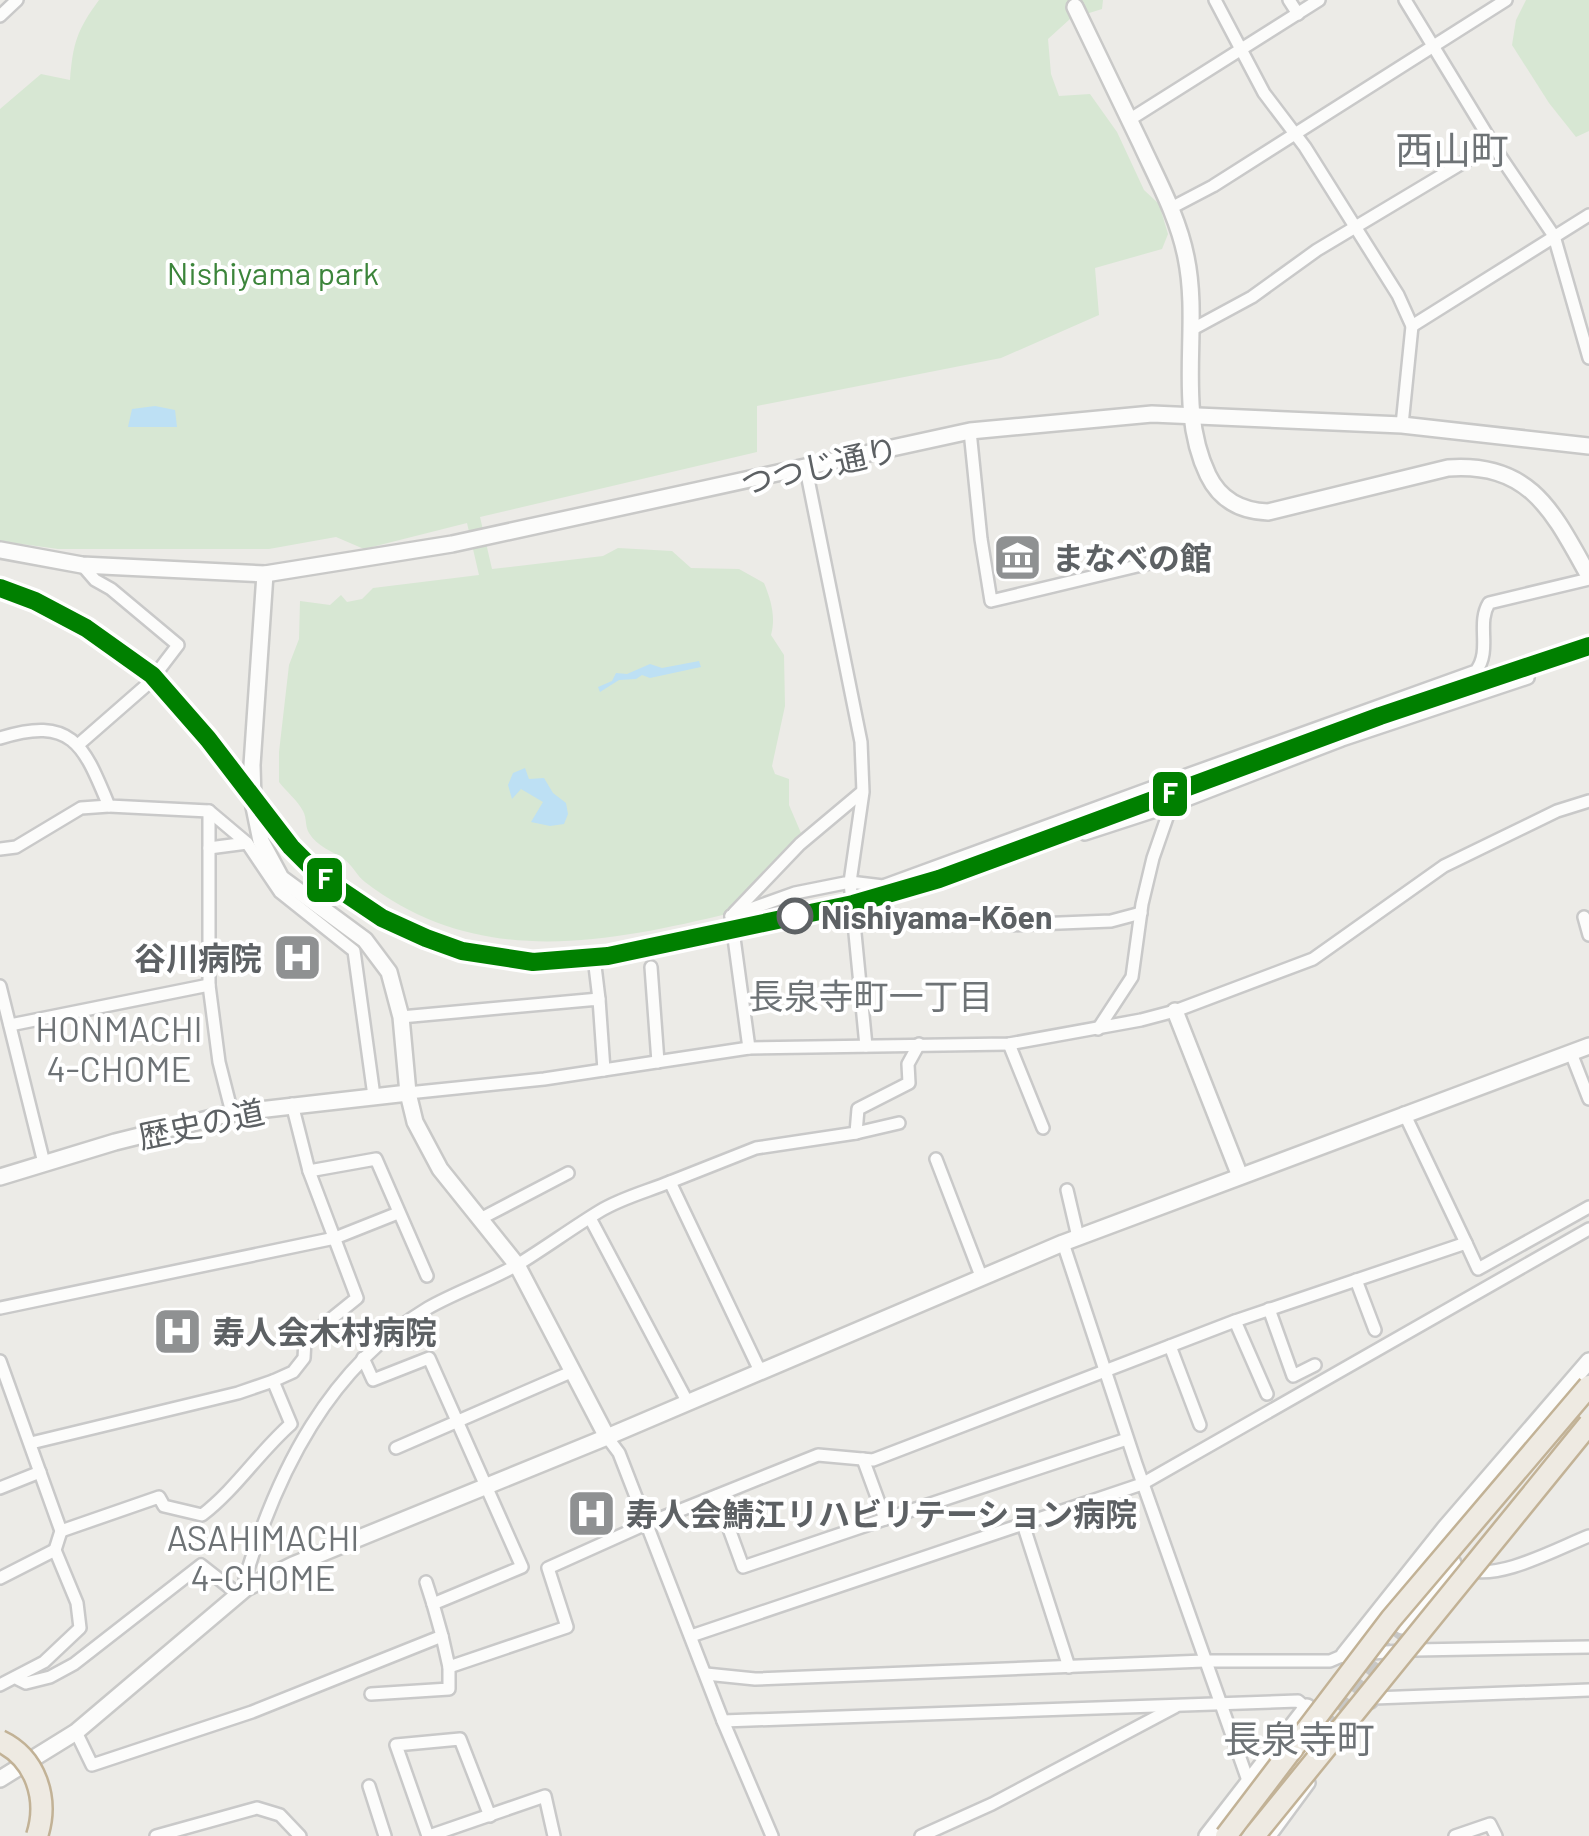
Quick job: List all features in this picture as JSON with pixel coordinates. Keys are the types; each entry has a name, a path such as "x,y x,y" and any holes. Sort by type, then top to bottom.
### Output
{"highway":[{"path":"1226,1836 1391,1618 1589,1386"},
{"path":"1254,1836 1589,1424"},
{"path":"0,1741 14,1748 30,1766 38,1785 42,1822 37,1836"}],"street":[{"path":"0,16 17,0"},
{"path":"1215,0 1264,93 1398,295 1412,326 1402,426"},
{"path":"1290,0 1298,14"},
{"path":"1129,120 1319,0"},
{"path":"1405,0 1554,236 1589,358"},
{"path":"1171,208 1295,135 1506,0"},
{"path":"731,916 795,893 850,882 883,886 1476,671 1484,660 1484,612 1489,603 1589,577 1558,520 1520,482 1496,470 1448,468 1268,512 1240,508 1217,491 1190,418 1191,285 1171,208 1075,7"},
{"path":"1191,330 1494,144"},
{"path":"1412,326 1589,215"},
{"name":"つつじ通り","path":"265,574 452,544 970,431 1152,414 1402,426 1589,446"},
{"path":"970,431 992,602 1179,556"},
{"path":"806,468 861,742 863,792 850,882 866,1046"},
{"path":"0,550 82,565 265,574 252,765 253,802 261,840 281,878 365,940 389,972 401,1017 408,1093 415,1122 440,1169 516,1265 571,1372 619,1453 722,1720 772,1836"},
{"path":"78,745 149,683 178,645 112,589 95,580 82,565"},
{"path":"1085,834 1342,740 1528,678"},
{"path":"0,738 46,729 62,733 78,745 92,765 109,806"},
{"path":"1098,1029 1132,977 1153,858 1170,806 1167,782"},
{"path":"731,916 800,844 863,792"},
{"path":"408,1093 749,1048 1010,1044 1175,1011 1313,959 1444,866 1556,811 1589,801"},
{"path":"0,850 16,847 81,808 209,811 246,843 280,892 354,952 374,1096"},
{"path":"209,811 209,985 232,1114"},
{"path":"210,848 246,843"},
{"path":"1008,924 1111,921 1142,913"},
{"path":"731,916 749,1048"},
{"path":"1584,917 1589,935"},
{"path":"595,966 604,1070"},
{"path":"651,967 658,1062"},
{"path":"10,1025 209,985"},
{"path":"0,986 44,1164"},
{"path":"401,1017 599,999"},
{"path":"1175,1011 1240,1176"},
{"path":"856,1132 858,1110 908,1084 908,1064 919,1044"},
{"path":"1010,1044 1043,1128"},
{"path":"0,1779 76,1732 242,1591 293,1564 608,1437 1070,1240 1589,1046"},
{"path":"1570,1053 1589,1099"},
{"name":"歴史の道","path":"0,1177 115,1142 232,1114 408,1093"},
{"path":"31,1443 238,1393 293,1372 304,1358 305,1340 356,1298 309,1171 292,1104"},
{"path":"1404,1114 1487,1288"},
{"path":"242,1591 264,1517 287,1463 324,1406 363,1358 430,1307 516,1265 603,1209 756,1148 899,1124"},
{"path":"309,1171 376,1158 427,1276"},
{"path":"936,1159 981,1276"},
{"path":"482,1218 568,1173"},
{"path":"670,1182 760,1372"},
{"path":"1067,1190 1070,1240 1106,1371 1267,1836"},
{"path":"1478,1269 1589,1207"},
{"path":"0,1308 335,1238 398,1213"},
{"path":"590,1218 688,1403"},
{"path":"691,1636 1142,1484 1589,1230"},
{"path":"449,1667 567,1627 548,1568 646,1524 818,1455 873,1460 1235,1321 1466,1244"},
{"path":"1356,1280 1375,1330"},
{"path":"1269,1310 1293,1376 1314,1365"},
{"path":"1235,1321 1266,1394"},
{"path":"1170,1346 1200,1424"},
{"path":"363,1358 373,1380 428,1358 522,1568 433,1604"},
{"path":"1344,1654 1589,1361"},
{"path":"0,1362 61,1531 54,1550 0,1578"},
{"path":"396,1448 571,1372"},
{"path":"61,1531 159,1496 164,1506 202,1515 225,1498 250,1464 291,1424 273,1380"},
{"path":"717,1496 743,1567 1128,1439"},
{"path":"1414,1650 1589,1440"},
{"path":"863,1459 884,1519"},
{"path":"0,1488 40,1472"},
{"path":"1024,1526 1069,1667"},
{"path":"1426,1552 1477,1574 1499,1572 1589,1536"},
{"path":"0,1685 18,1678 60,1650 80,1628 78,1604 54,1550"},
{"path":"1402,1626 1453,1564"},
{"path":"18,1678 26,1683 50,1677 74,1664 200,1565 242,1591"},
{"path":"371,1694 449,1688 449,1667 426,1582"},
{"path":"76,1732 92,1764 252,1712 442,1636"},
{"path":"706,1674 755,1680 1204,1661 1330,1661 1344,1654 1414,1650 1589,1647"},
{"path":"1267,1836 1374,1698 1589,1690"},
{"path":"722,1720 1298,1701 1342,1740"},
{"path":"921,1836 981,1810 1180,1704"},
{"path":"1207,1836 1306,1706"},
{"path":"490,1816 460,1739 396,1745 429,1836 468,1830 490,1816 545,1796 554,1836"},
{"path":"1258,1813 1310,1746"},
{"path":"369,1786 385,1836"},
{"path":"156,1836 257,1808 280,1814 300,1836"},
{"path":"1455,1836 1490,1824 1496,1836"}],"green space":[{"name":"Nishiyama park","path":"99,0 1103,0 1102,9 1070,19 1048,39 1051,74 1059,96 1090,94 1117,132 1144,190 1159,204 1168,234 1162,249 1095,268 1099,315 1001,358 757,406 757,452 480,517 492,569 603,556 618,548 672,551 691,568 739,569 764,583 772,609 771,635 784,655 785,706 772,766 775,774 789,779 789,805 801,833 731,913 590,939 497,938 452,928 408,910 365,882 348,862 312,838 301,807 279,782 289,665 299,639 300,601 330,605 341,595 347,602 362,599 373,588 479,575 467,523 364,549 336,537 269,549 58,549 0,541 0,109 41,74 70,80 77,37"},
{"path":"1526,0 1589,0 1589,131 1576,137 1512,45 1516,20"}],"water":[{"path":"155,406 175,410 177,427 128,427 132,409"},
{"path":"699,661 701,667 619,680 600,692 598,687 612,681 616,673 627,674 650,664 662,668"},
{"path":"525,768 529,779 544,778 553,793 566,803 568,814 564,824 531,822 543,802 521,789 512,799 508,785 513,773"}],"tunnel":[{"path":"1310,1746 1402,1626"}],"transit line":[{"name":"F","path":"0,588 86,628 152,675 208,739 291,847 321,877 382,918 426,938 462,951 533,962 608,956 853,904 939,879 1380,716 1589,646"}],"place":[{"name":"まなべの館","path":"1017,557"},
{"name":"Nishiyama-Kōen","path":"795,916"},
{"name":"谷川病院","path":"297,957"},
{"name":"寿人会木村病院","path":"178,1331"},
{"name":"寿人会鯖江リハビリテーション病院","path":"591,1513"}],"district":[{"name":"西山町","path":"1452,149"},
{"name":"長泉寺町一丁目","path":"871,995"},
{"name":"HONMACHI 4-CHOME","path":"119,1048"},
{"name":"ASAHIMACHI 4-CHOME","path":"263,1557"},
{"name":"長泉寺町","path":"1299,1738"}]}
